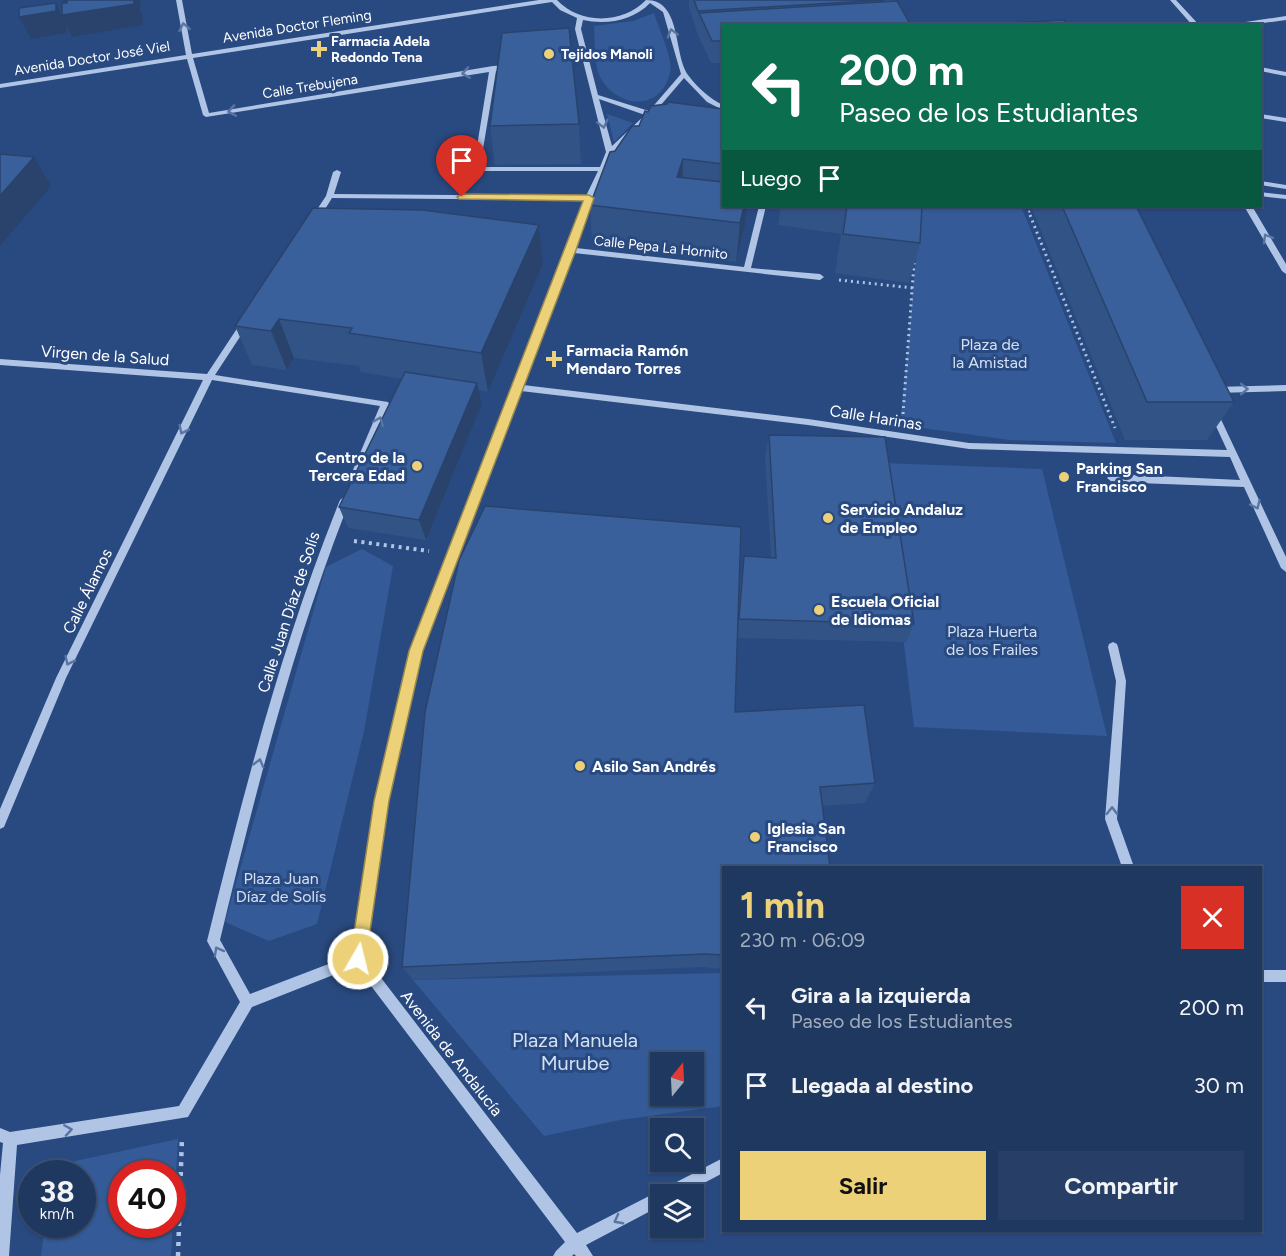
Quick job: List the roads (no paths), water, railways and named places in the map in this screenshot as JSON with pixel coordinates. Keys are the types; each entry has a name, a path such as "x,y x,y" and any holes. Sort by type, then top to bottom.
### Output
{"street":[{"path":"181,0 189,55"},
{"path":"553,0 567,13 580,17 618,18 639,10 649,0 666,11 684,74 709,101 722,108"},
{"name":"Avenida Doctor Fleming","path":"189,55 553,0"},
{"path":"1173,0 1195,24"},
{"path":"580,17 578,29 610,152"},
{"path":"1238,24 1286,18"},
{"name":"Calle Trebujena","path":"189,55 206,115 516,66"},
{"name":"Avenida Doctor José Viel","path":"0,86 189,55"},
{"path":"551,63 587,60"},
{"path":"493,68 476,169 602,169"},
{"path":"1262,69 1286,74"},
{"path":"1,1256 5,1137 183,1112 247,1002 358,959 381,801 416,651 602,169 610,152 649,115 684,74"},
{"path":"596,96 660,117"},
{"path":"1262,116 1286,120"},
{"path":"310,225 330,196 337,172"},
{"path":"1262,183 1286,187"},
{"path":"1262,194 1286,197"},
{"path":"330,196 589,198"},
{"name":"Calle Pepa La Hornito","path":"747,270 763,207"},
{"path":"1249,207 1286,271"},
{"name":"Calle Pepa La Hornito","path":"571,250 820,277"},
{"name":"Calle Álamos","path":"0,823 61,678 209,377 253,311"},
{"name":"Virgen de la Salud","path":"0,363 209,377"},
{"name":"Calle Juan Díaz de Solís","path":"209,377 386,404 316,570 289,656 213,941 247,1002"},
{"name":"Calle Harinas","path":"517,387 808,422 969,446 1233,454"},
{"path":"1202,390 1286,388"},
{"path":"1208,401 1286,568"},
{"path":"1112,478 1246,484"},
{"path":"1113,647 1121,681 1111,819 1128,866"},
{"name":"Avenida de Andalucía","path":"358,959 585,1256"},
{"path":"1262,976 1286,976"},
{"path":"687,1184 722,1166"},
{"path":"561,1256 576,1242 650,1203"}],"place":[{"name":"Farmacia Adela Redondo Tena","path":"319,49"},
{"name":"Tejidos Manoli","path":"549,54"},
{"name":"Farmacia Ramón Mendaro Torres","path":"554,359"},
{"name":"Centro de la Tercera Edad","path":"417,466"},
{"name":"Parking San Francisco","path":"1064,477"},
{"name":"Servicio Andaluz de Empleo","path":"828,518"},
{"name":"Escuela Oficial de Idiomas","path":"819,610"},
{"name":"Asilo San Andrés","path":"580,766"},
{"name":"Iglesia San Francisco","path":"755,837"}],"park label":[{"name":"Plaza de la Amistad","path":"990,353"},
{"name":"Plaza Huerta de los Frailes","path":"992,640"},
{"name":"Plaza Juan Díaz de Solís","path":"281,887"},
{"name":"Plaza Manuela Murube","path":"575,1052"}]}
